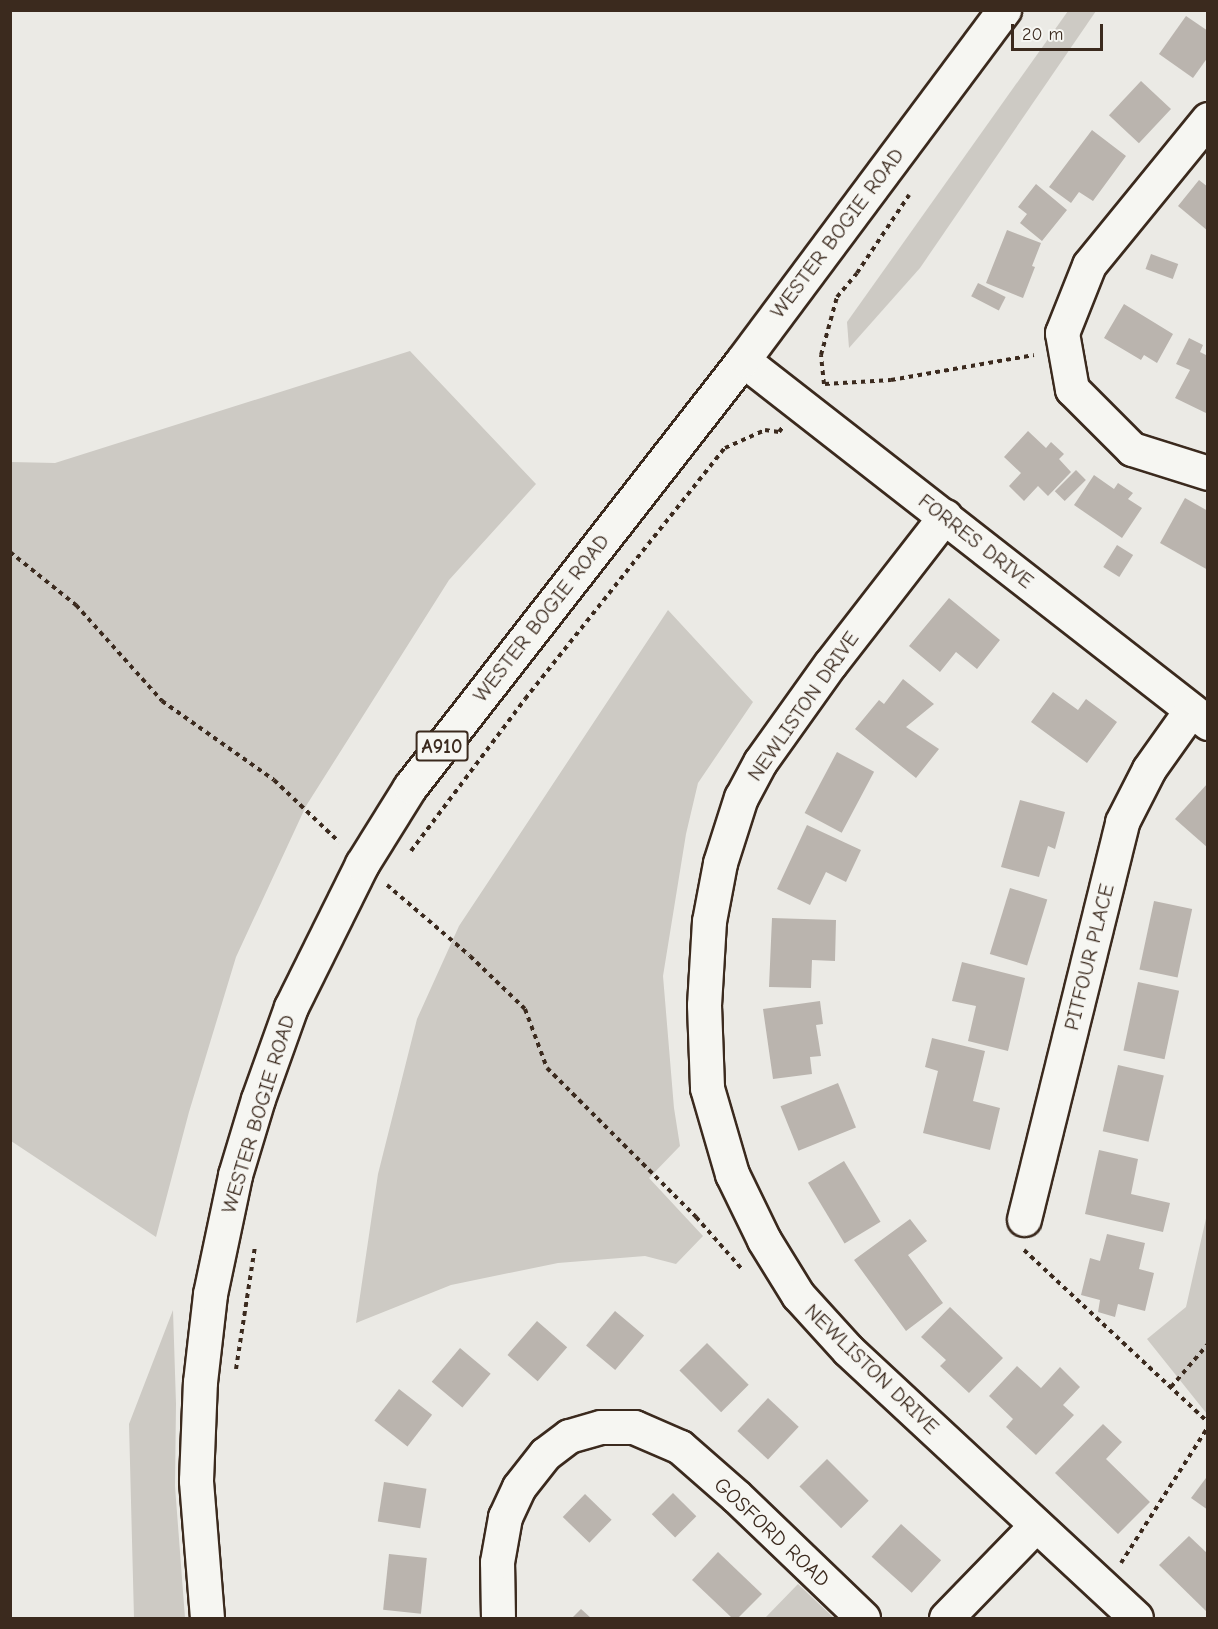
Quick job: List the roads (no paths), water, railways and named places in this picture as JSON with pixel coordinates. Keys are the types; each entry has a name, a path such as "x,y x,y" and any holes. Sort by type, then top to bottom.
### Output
{"street":[{"name":"WESTER BOGIE ROAD","path":"207,1618 196,1480 200,1382 210,1294 224,1223 258,1099 291,1007 362,864 410,787 743,360 1004,10"},
{"path":"1208,119 1089,265 1062,333 1072,389 1132,449 1208,473"},
{"name":"FORRES DRIVE","path":"743,360 812,394 945,516 1199,716"},
{"name":"NEWLISTON DRIVE","path":"945,516 830,664 760,762 741,797 720,863 709,921 704,1005 707,1088 732,1174 764,1240 798,1295 848,1350 1136,1618"},
{"name":"PITFOUR PLACE","path":"1024,1219 1122,822 1149,769 1199,716"},
{"name":"GOSFORD ROAD","path":"498,1618 497,1562 505,1517 519,1487 545,1454 569,1436 601,1427 634,1427 680,1447 736,1496 863,1618"},
{"path":"946,1618 1036,1525"}]}
